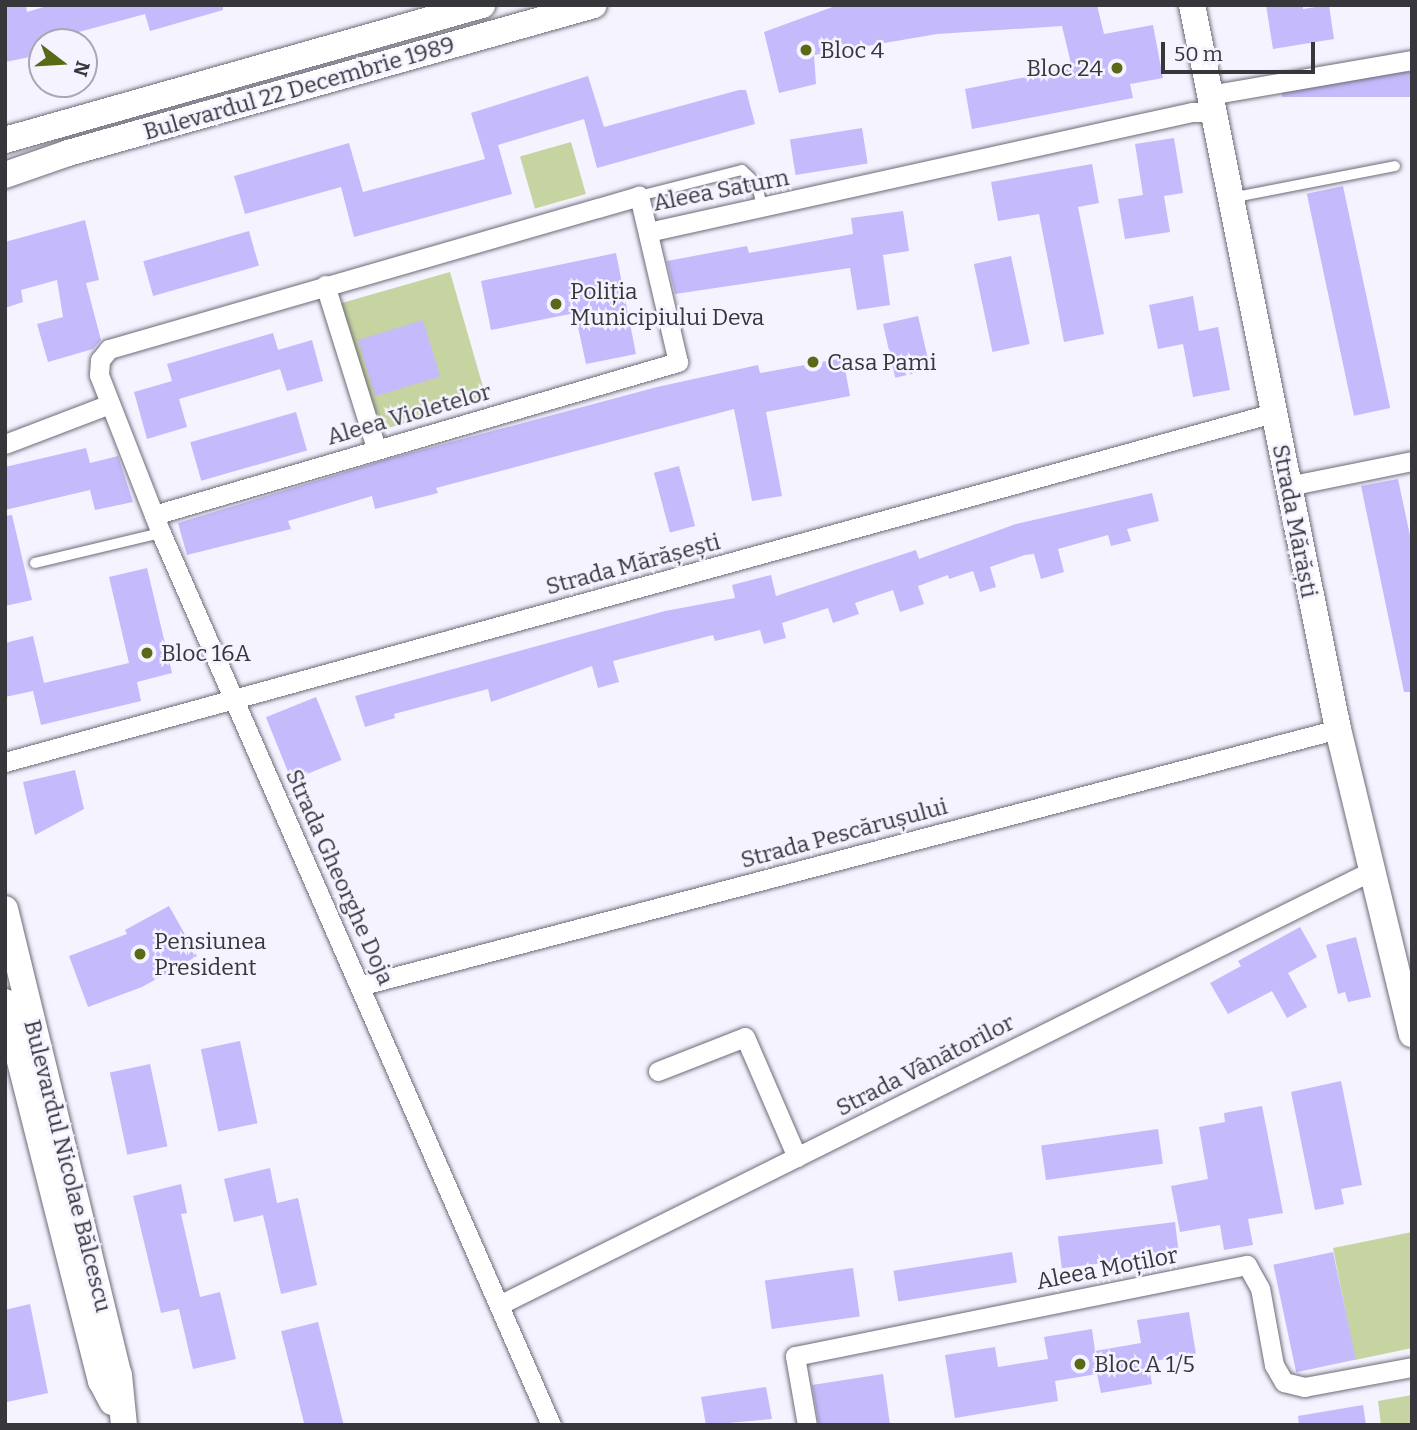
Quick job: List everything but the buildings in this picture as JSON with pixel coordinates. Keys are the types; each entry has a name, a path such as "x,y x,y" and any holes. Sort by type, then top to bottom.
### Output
{"main road":[{"path":"5,140 482,5"},
{"name":"Bulevardul 22 Decembrie 1989","path":"5,175 68,153 594,5"},
{"name":"Strada Mărăști","path":"1193,10 1338,729 1412,1034"},
{"name":"Bulevardul Nicolae Bălcescu","path":"5,909 119,1375 123,1425"},
{"name":"Bulevardul Nicolae Bălcescu","path":"5,1002 102,1381 123,1425"}],"street":[{"name":"Aleea Saturn","path":"109,349 639,196 648,232 1192,112 1211,104 1412,60"},
{"name":"Aleea Violetelor","path":"158,524 376,448 678,362 648,232"},
{"path":"325,285 376,448"},
{"name":"Strada Gheorghe Doja","path":"109,349 100,360 99,375 158,524 233,699 362,985 551,1425"},
{"path":"5,444 110,404"},
{"name":"Strada Mărășești","path":"5,762 1273,413"},
{"path":"1288,486 1412,461"},
{"name":"Strada Pescărușului","path":"362,985 1338,729"},
{"name":"Strada Vânătorilor","path":"501,1304 1371,871"},
{"path":"658,1071 745,1037 797,1157"},
{"name":"Aleea Moților","path":"807,1425 795,1356 1247,1265 1261,1289 1274,1365 1284,1382 1304,1387 1412,1367"}],"lane":[{"path":"1229,198 1395,166"},
{"path":"639,196 742,170 750,172 757,184 762,208"},
{"path":"35,563 158,524"}],"green space":[{"path":"571,142 586,194 535,209 520,157"},
{"path":"450,272 487,400 375,432 338,304"},
{"path":"1412,1232 1412,1348 1355,1360 1333,1248"},
{"path":"1412,1395 1412,1425 1381,1425 1378,1401"}],"place":[{"name":"Bloc 4","path":"806,50"},
{"name":"Bloc 24","path":"1117,68"},
{"name":"Poliția Municipiului Deva","path":"556,304"},
{"name":"Casa Pami","path":"813,362"},
{"name":"Bloc 16A","path":"147,653"},
{"name":"Pensiunea President","path":"140,954"},
{"name":"Bloc A 1/5","path":"1080,1364"}]}
